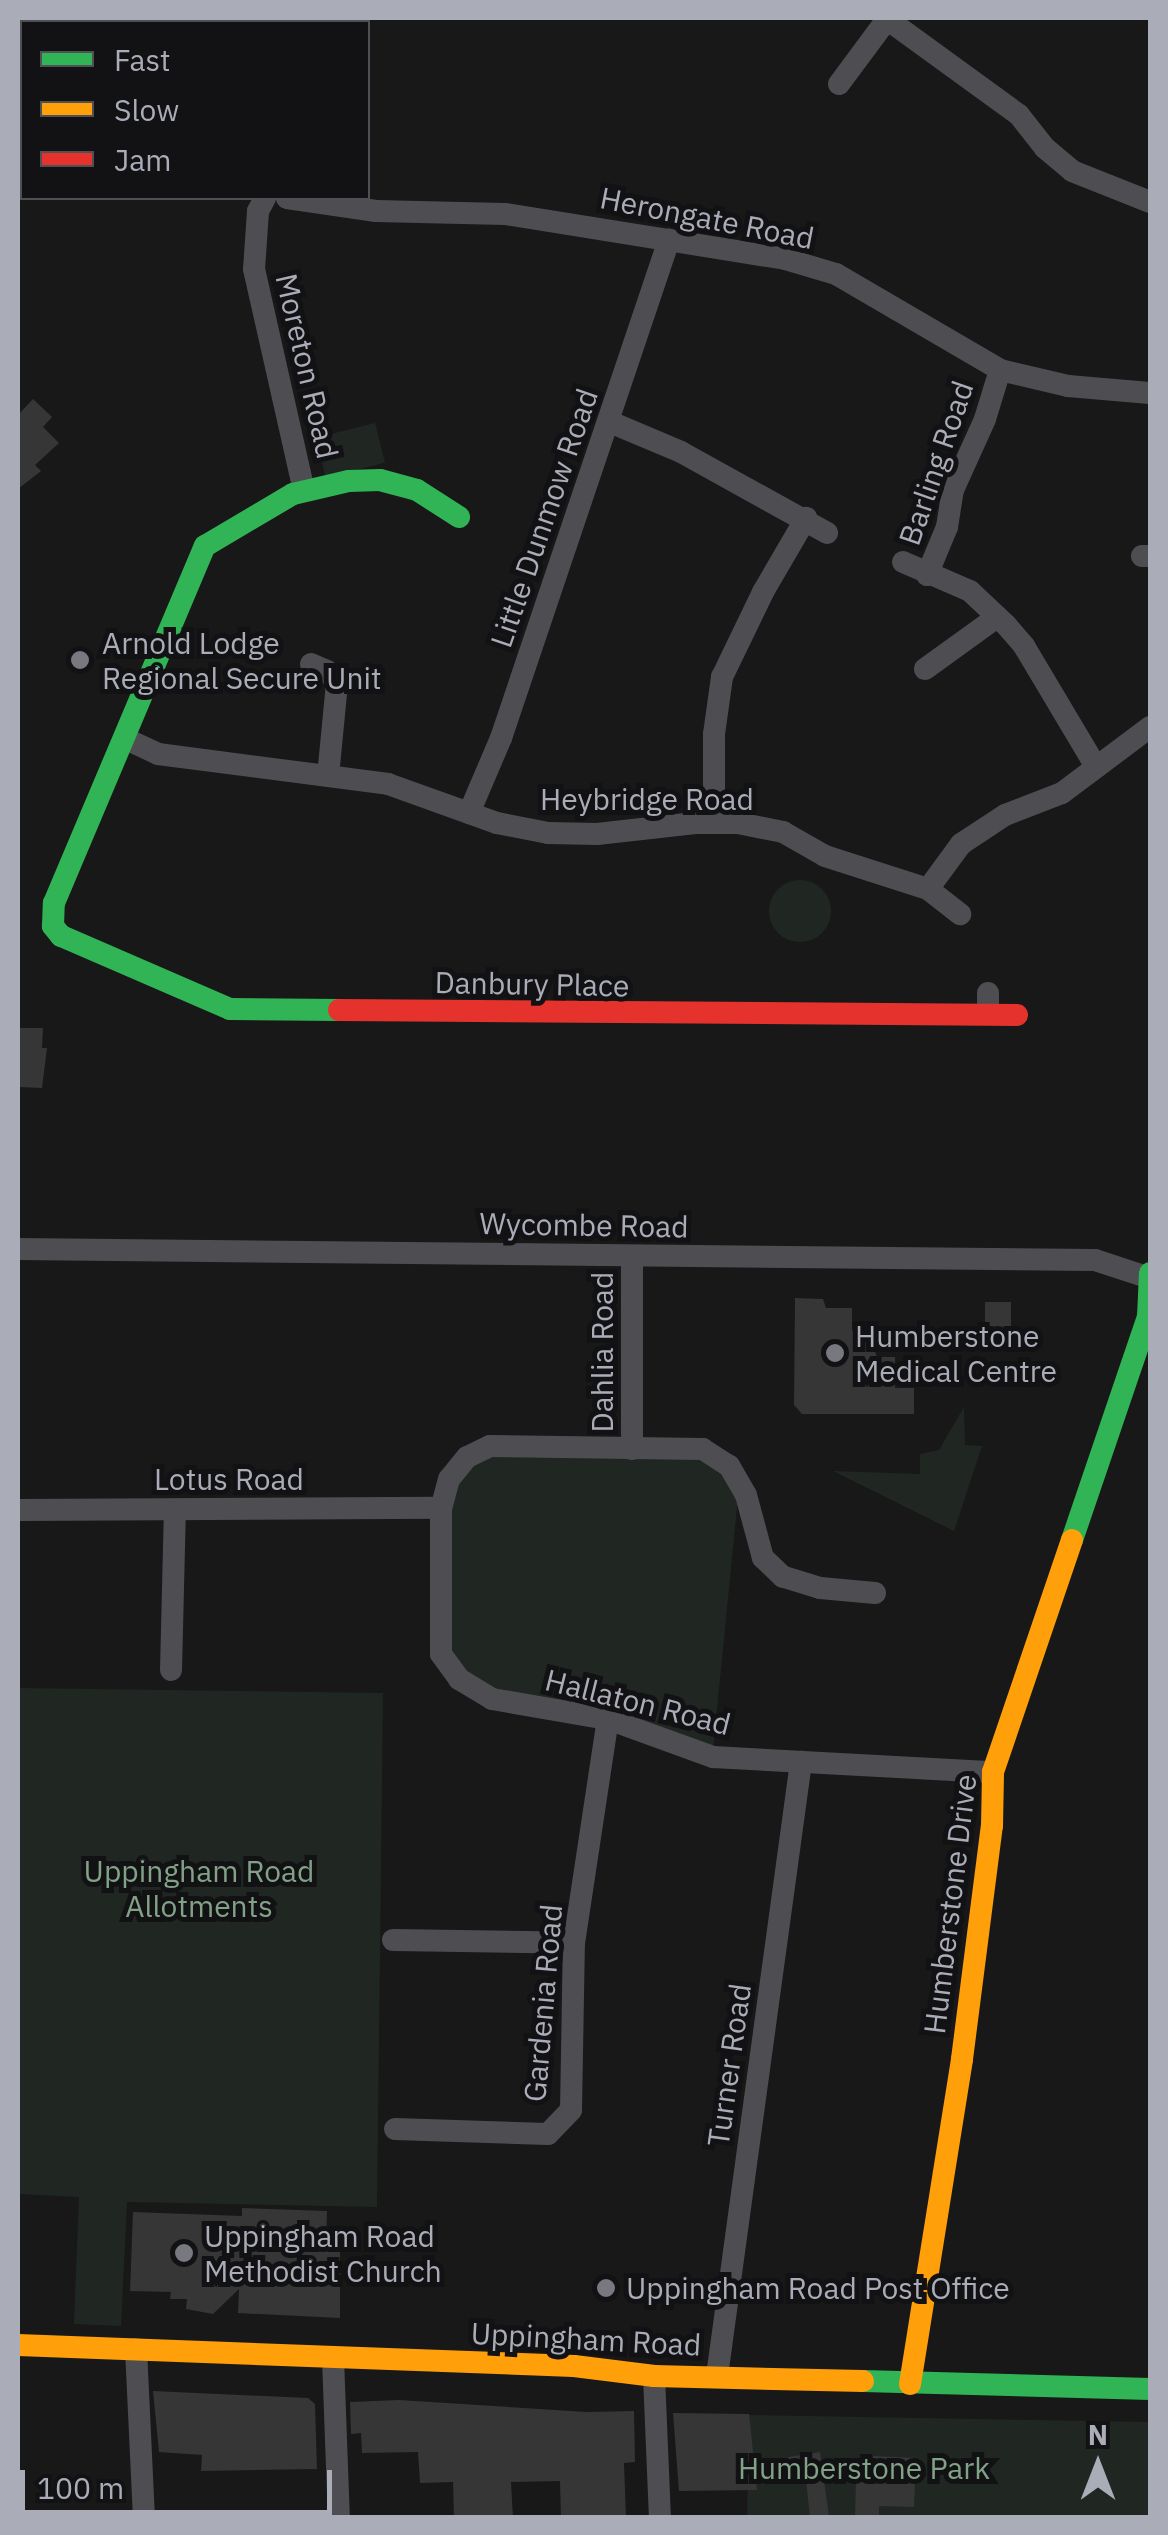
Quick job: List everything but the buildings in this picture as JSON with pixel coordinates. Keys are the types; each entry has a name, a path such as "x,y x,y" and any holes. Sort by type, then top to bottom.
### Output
{"main road":[{"path":"126,739 205,546 239,522 304,490 380,480 417,490 459,517"},
{"name":"Danbury Place","path":"126,739 54,903 53,926 60,936 230,1009 608,1015 988,1003 1017,1015"},
{"name":"Humberstone Drive","path":"910,2384 962,2059 992,1826 994,1772 1148,1317 1149,1275"},
{"name":"Uppingham Road","path":"18,2345 574,2366 654,2376 1150,2389"}],"street":[{"path":"839,84 888,18 1019,115 1045,148 1072,171 1150,202"},
{"name":"Moreton Road","path":"264,200 258,211 254,268 304,490"},
{"name":"Herongate Road","path":"301,200 376,211 506,214 785,260 836,274 1000,370 1068,386 1150,393"},
{"name":"Little Dunmow Road","path":"469,813 501,738 669,240"},
{"name":"Barling Road","path":"927,575 946,527 953,490 985,420 1000,370"},
{"path":"610,422 682,452 827,533"},
{"path":"714,822 714,734 722,677 763,592 806,518"},
{"name":"Barling Road","path":"903,562 970,591 997,617 1024,646 1096,768"},
{"path":"925,669 997,617"},
{"path":"311,664 326,671 337,684 328,776"},
{"path":"928,889 961,844 1006,815 1062,793 1150,726"},
{"name":"Heybridge Road","path":"126,739 158,754 388,784 469,813 548,833 597,834 714,822 783,832 825,856 928,889 960,914"},
{"name":"Wycombe Road","path":"18,1249 1095,1260 1149,1275"},
{"name":"Dahlia Road","path":"632,1256 632,1448"},
{"name":"Hallaton Road","path":"875,1593 820,1588 784,1577 763,1558 746,1495 730,1466 703,1449 490,1446 467,1457 449,1479 441,1508 441,1654 459,1679 492,1699 608,1719 713,1757 994,1772"},
{"name":"Lotus Road","path":"18,1510 441,1508"},
{"path":"171,1670 161,1636 176,1510"},
{"name":"Gardenia Road","path":"395,2128 548,2134 571,2110 574,1943 608,1719"},
{"name":"Turner Road","path":"717,2376 801,1762"},
{"path":"393,1940 574,1943"},
{"path":"136,2349 144,2518"},
{"path":"333,2358 339,2518"},
{"path":"654,2376 660,2518"}],"green space":[{"path":"375,423 385,463 326,478 316,438"},
{"path":"800,880 822,889 831,911 822,933 800,942 778,933 769,911 778,889"},
{"path":"964,1407 965,1445 982,1446 954,1531 833,1471 920,1474 920,1454 939,1450"},
{"path":"492,1453 701,1456 723,1470 738,1497 713,1749 495,1692 462,1674 447,1652 447,1510 454,1481 471,1461"},
{"name":"Uppingham Road Allotments","path":"18,1688 383,1693 377,2207 127,2202 121,2326 74,2324 79,2197 18,2194"},
{"name":"Humberstone Park","path":"749,2415 1150,2422 1148,2518 747,2518"}],"traffic: fast":[{"path":"339,1010 230,1009 61,936 53,926 54,903 205,546 293,494 349,481 380,480 417,490 459,517"},
{"path":"1072,1540 1148,1317 1150,1273"},
{"path":"863,2381 1150,2389"}],"traffic: slow":[{"path":"910,2384 962,2059 992,1826 993,1772 1072,1540"},
{"path":"18,2345 574,2366 654,2376 863,2381"}],"traffic: jam":[{"path":"339,1010 1017,1015"}],"place":[{"name":"Arnold Lodge Regional Secure Unit","path":"80,660"},
{"name":"Humberstone Medical Centre","path":"835,1353"},
{"name":"Uppingham Road Methodist Church","path":"184,2253"},
{"name":"Uppingham Road Post Office","path":"606,2288"}]}
